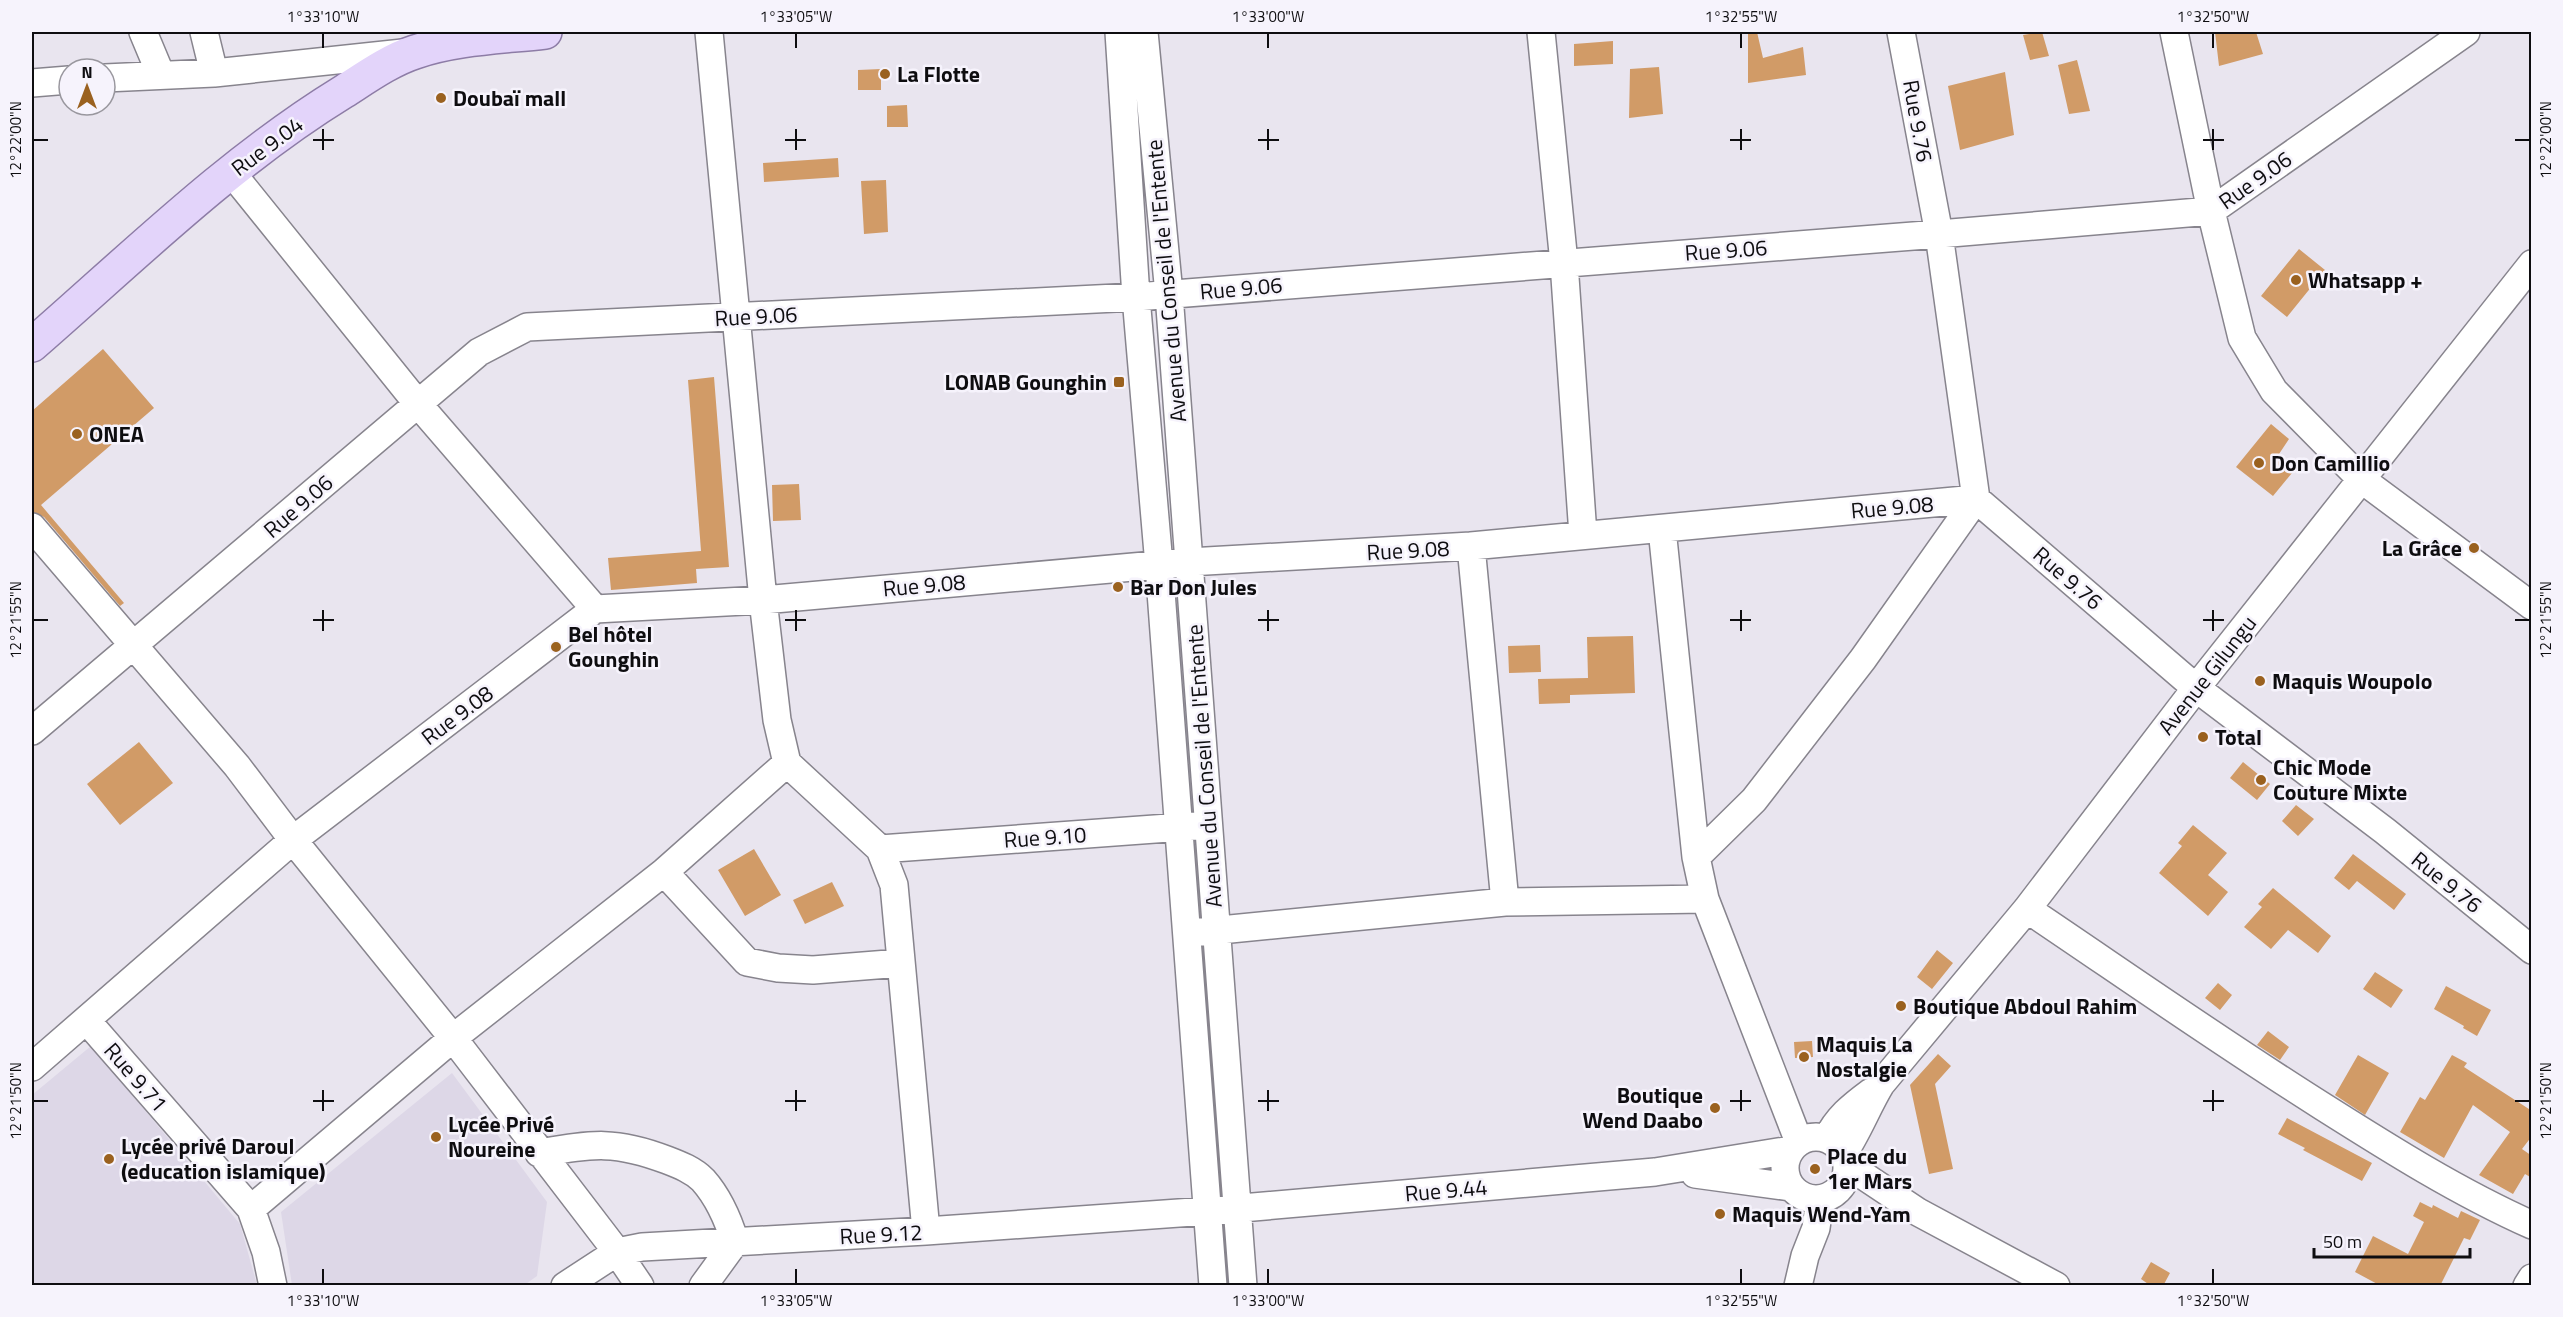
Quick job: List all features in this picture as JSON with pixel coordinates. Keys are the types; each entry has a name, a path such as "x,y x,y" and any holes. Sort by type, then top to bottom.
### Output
{"main road":[{"name":"Rue 9.04","path":"32,345 231,172 320,106 413,52 456,42 545,32"}],"street":[{"path":"143,32 161,75"},
{"path":"204,32 214,73"},
{"path":"709,32 777,720 787,763 880,849 894,885 926,1231"},
{"name":"Avenue du Conseil de l'Entente","path":"1119,32 1136,297 1180,827 1213,1286"},
{"name":"Avenue du Conseil de l'Entente","path":"1144,32 1169,294 1243,1286"},
{"path":"1541,32 1564,263 1583,535"},
{"name":"Rue 9.76","path":"1901,32 1939,234 1976,499 2196,688 2385,831 2532,950"},
{"path":"2174,32 2211,211 2242,338 2274,391 2361,479 2532,606"},
{"name":"Rue 9.06","path":"32,731 479,352 527,327 1136,297 2211,211 2466,32"},
{"path":"117,77 214,73 413,52"},
{"path":"32,83 57,82"},
{"path":"231,172 417,404 595,609"},
{"name":"Avenue Gilungu","path":"1823,1177 1856,1135 1866,1108 1881,1084 2027,909 2196,688 2532,264"},
{"path":"1696,857 1754,800 1863,659 1976,499"},
{"name":"Rue 9.08","path":"32,1067 293,840 595,609 764,600 1189,562 1471,546 1976,499"},
{"path":"32,526 203,724 293,840 453,1038 617,1252 640,1286"},
{"path":"1662,529 1696,857 1705,899 1795,1146"},
{"path":"1471,546 1505,902"},
{"path":"251,1209 453,1038 664,872 787,763"},
{"name":"Rue 9.10","path":"880,849 1209,825"},
{"path":"664,872 747,962 778,968 813,970 900,963"},
{"path":"1187,934 1505,902 1705,899"},
{"path":"2027,909 2259,1066 2389,1149 2496,1209 2532,1225"},
{"name":"Rue 9.71","path":"87,1021 251,1209 266,1252 273,1286"},
{"path":"1655,1172 1795,1146 1812,1138 1823,1177 1816,1228 1805,1256 1798,1286"},
{"path":"539,1153 580,1146 630,1147 687,1168 702,1179 718,1201 735,1242 703,1286"},
{"path":"1795,1146 1785,1162 1786,1176 1823,1177 1859,1194 1918,1212 2056,1286"},
{"path":"1655,1172 1823,1177"},
{"name":"Rue 9.44","path":"1207,1211 1655,1172"},
{"name":"Rue 9.12","path":"565,1286 617,1252 667,1245 926,1231 1207,1211"},
{"path":"2527,1286 2532,1278"}],"shaded area":[{"name":"Lycée privé Daroul (education islamique)","path":"91,1046 240,1224 257,1285 32,1286 32,1095"},
{"name":"Lycée Privé Noureine","path":"452,1073 547,1202 537,1276 523,1286 292,1285 281,1212"}],"building":[{"path":"1748,32 1757,32 1763,58 1803,47 1806,75 1748,83"},
{"path":"2042,32 2049,56 2030,60 2023,35"},
{"path":"2215,32 2256,32 2263,54 2219,66"},
{"path":"1613,41 1613,64 1574,66 1574,44"},
{"path":"2077,60 2090,111 2069,114 2058,65"},
{"path":"1659,67 1663,114 1629,118 1630,69"},
{"path":"881,69 881,90 858,90 858,70"},
{"path":"2005,72 2014,135 1960,150 1948,86"},
{"path":"907,105 908,127 887,127 887,106"},
{"path":"838,158 839,177 764,182 763,163"},
{"path":"886,180 888,232 864,234 861,181"},
{"path":"2299,249 2325,270 2287,317 2261,296"},
{"name":"ONEA","path":"103,349 154,408 41,505 124,603 120,606 44,517 32,512 32,411"},
{"path":"714,377 729,567 696,569 697,583 611,590 608,558 701,551 688,380"},
{"name":"Don Camillio","path":"2271,424 2289,439 2279,454 2296,468 2273,496 2236,467"},
{"path":"799,484 801,520 773,521 772,485"},
{"path":"1633,636 1635,693 1570,695 1570,703 1539,704 1538,679 1588,678 1587,637"},
{"path":"1540,645 1541,672 1509,673 1508,646"},
{"path":"139,742 173,783 120,825 87,784"},
{"path":"2243,762 2270,784 2257,800 2230,778"},
{"path":"2296,805 2314,819 2298,836 2282,821"},
{"path":"2193,825 2227,853 2208,875 2228,892 2208,916 2159,873 2182,846 2178,843"},
{"path":"754,849 781,895 745,916 718,870"},
{"path":"2353,854 2406,894 2394,910 2357,881 2349,890 2334,878"},
{"path":"832,882 844,906 805,924 793,900"},
{"path":"2273,888 2331,936 2318,953 2288,930 2271,949 2244,927 2262,907 2258,904"},
{"path":"1937,950 1953,963 1932,989 1917,977"},
{"path":"2375,972 2403,990 2391,1008 2363,989"},
{"path":"2218,983 2232,995 2220,1010 2205,998"},
{"path":"2446,986 2491,1010 2477,1036 2434,1009"},
{"path":"2268,1031 2289,1047 2280,1060 2257,1045"},
{"path":"1812,1041 1813,1057 1795,1058 1794,1042"},
{"path":"1938,1054 1951,1066 1935,1084 1953,1169 1929,1174 1910,1085"},
{"path":"2358,1055 2389,1073 2365,1115 2335,1095"},
{"path":"2452,1055 2467,1063 2464,1067 2532,1111 2532,1136 2522,1149 2532,1156 2532,1178 2525,1174 2513,1194 2479,1175 2510,1132 2473,1105 2444,1158 2400,1132 2420,1097 2425,1100"},
{"path":"2287,1118 2372,1163 2362,1181 2278,1134"},
{"path":"2420,1202 2432,1208 2433,1205 2458,1218 2461,1211 2480,1220 2470,1240 2464,1238 2440,1286 2381,1286 2355,1272 2373,1236 2408,1254 2424,1222 2413,1216"},
{"path":"2151,1262 2170,1273 2163,1286 2151,1286 2141,1279"}],"place":[{"name":"La Flotte","path":"885,74"},
{"name":"Doubaï mall","path":"441,98"},
{"name":"Whatsapp +","path":"2296,280"},
{"name":"LONAB Gounghin","path":"1119,382"},
{"name":"ONEA","path":"77,434"},
{"name":"Don Camillio","path":"2259,463"},
{"name":"La Grâce","path":"2474,548"},
{"name":"Bar Don Jules","path":"1118,587"},
{"name":"Bel hôtel Gounghin","path":"556,647"},
{"name":"Maquis Woupolo","path":"2260,681"},
{"name":"Total","path":"2203,737"},
{"name":"Chic Mode Couture Mixte","path":"2261,780"},
{"name":"Boutique Abdoul Rahim","path":"1901,1006"},
{"name":"Maquis La Nostalgie","path":"1804,1057"},
{"name":"Boutique Wend Daabo","path":"1715,1108"},
{"name":"Lycée Privé Noureine","path":"436,1137"},
{"name":"Lycée privé Daroul (education islamique)","path":"109,1159"},
{"name":"Place du 1er Mars","path":"1815,1169"},
{"name":"Maquis Wend-Yam","path":"1720,1214"}]}
